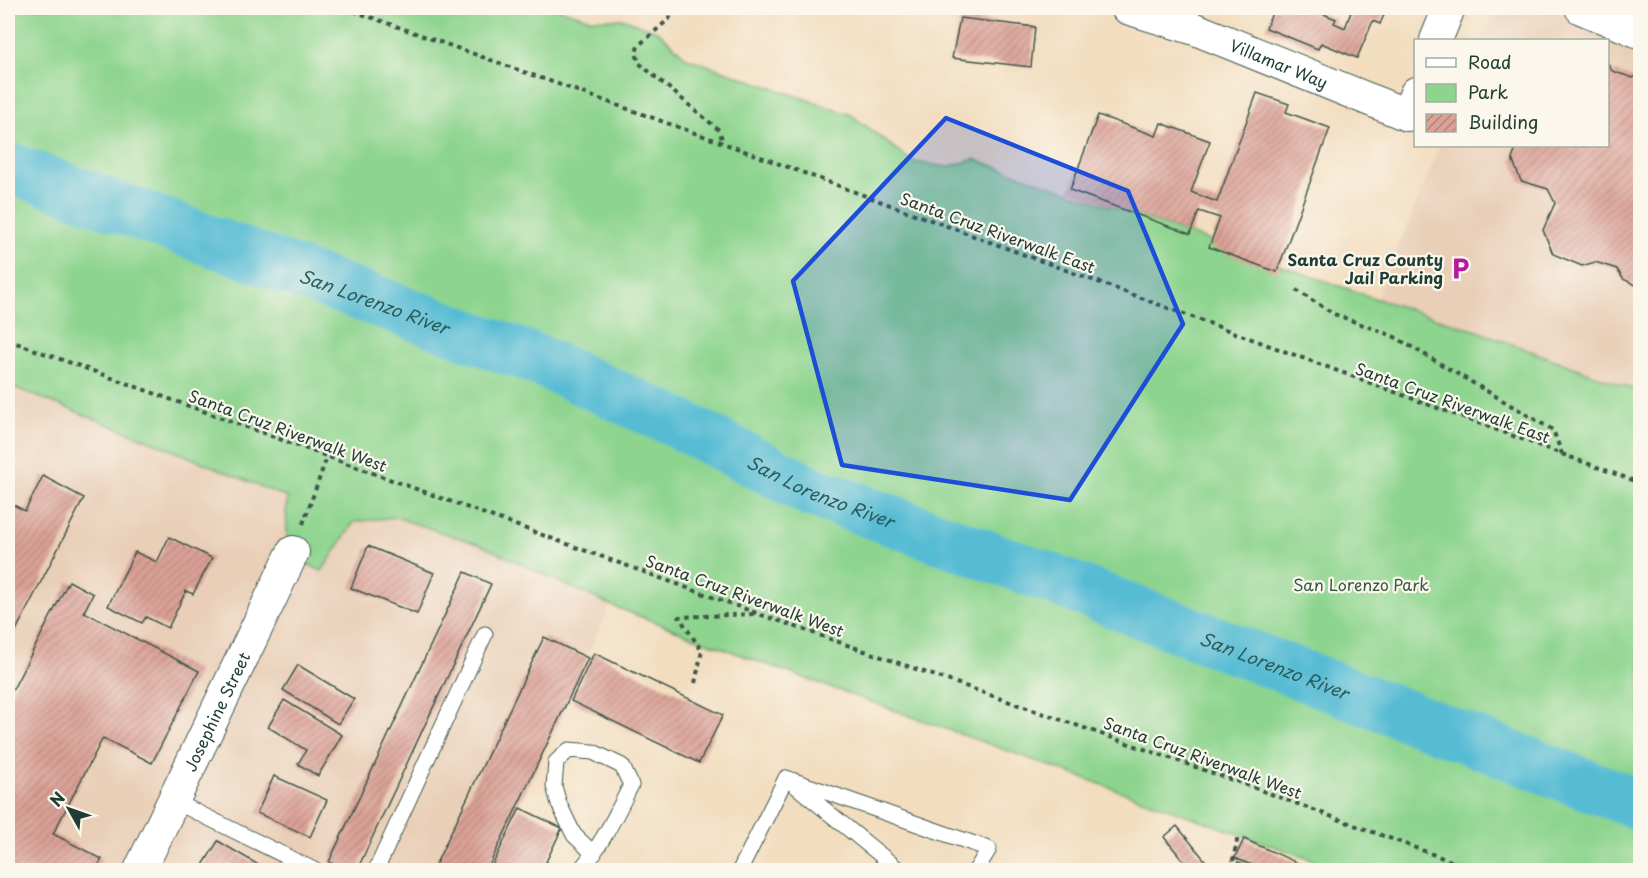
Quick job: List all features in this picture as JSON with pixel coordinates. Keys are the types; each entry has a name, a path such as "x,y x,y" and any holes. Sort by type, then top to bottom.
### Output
{"street":[{"name":"Villamar Way","path":"1127,8 1195,29 1407,115 1414,98"},
{"path":"1436,39 1449,8"},
{"path":"1581,8 1639,32"},
{"name":"Josephine Street","path":"140,870 293,552"}],"lane":[{"path":"376,870 485,634"},
{"path":"580,870 594,854 631,785 622,766 593,752 569,750 556,762 554,786 559,804 574,835 594,854"},
{"path":"740,870 786,778"},
{"path":"786,778 899,870"},
{"path":"786,778 989,849 976,870"},
{"path":"174,801 314,870"}],"path":[{"name":"Santa Cruz Riverwalk East","path":"345,8 723,143 1641,483"},
{"path":"675,8 669,19 638,46 636,54 639,63 719,130 723,143"},
{"path":"1296,290 1334,314 1393,336 1553,430 1562,455"},
{"name":"Santa Cruz Riverwalk West","path":"8,340 759,614 1244,784 1475,870"},
{"path":"293,552 327,457"},
{"path":"695,683 702,651 679,617 759,614"},
{"path":"1231,870 1238,836"}],"highlighted area":[{"path":"946,118 1128,191 1183,324 1070,500 842,465 793,281"}],"shaded area":[{"path":"1496,8 1640,8 1640,392 1477,331 1377,299 1440,147 1609,147 1609,39 1482,39"},
{"path":"8,385 288,498 286,507 288,555 322,571 354,522 395,517 481,545 610,605 491,870 8,870"}],"green space":[{"name":"San Lorenzo Park","path":"8,8 556,8 591,19 625,19 659,32 687,58 851,115 913,162 948,167 974,159 1377,299 1477,331 1640,392 1640,870 1340,870 754,660 610,605 481,545 395,517 354,522 322,571 288,555 286,507 288,498 8,385"}],"building":[{"path":"1274,8 1323,8 1321,13 1336,19 1334,23 1345,28 1351,12 1348,11 1350,8 1387,8 1380,24 1373,21 1357,58 1321,43 1318,49 1266,28"},
{"path":"960,18 1035,27 1031,67 952,58"},
{"path":"1609,66 1612,71 1633,78 1640,75 1640,287 1623,279 1617,269 1595,262 1582,266 1553,254 1543,230 1555,203 1548,189 1521,181 1512,159 1517,147 1609,147"},
{"path":"1257,93 1289,104 1286,112 1330,128 1277,272 1209,247 1220,218 1199,211 1190,234 1070,190 1098,115 1156,136 1161,123 1210,141 1191,192 1217,202"},
{"path":"43,476 84,498 8,646 8,502 25,511"},
{"path":"169,537 212,558 193,594 186,591 168,628 146,617 142,623 108,606 135,552 157,562"},
{"path":"368,546 434,573 417,614 351,588"},
{"path":"465,572 491,584 357,870 346,870 329,862"},
{"path":"69,581 93,594 84,612 199,671 152,763 103,738 53,834 102,859 96,870 8,870 8,699"},
{"path":"544,637 588,658 487,870 433,870"},
{"path":"594,653 723,715 699,763 571,701"},
{"path":"298,665 354,699 338,724 283,690"},
{"path":"284,700 342,735 318,776 298,764 306,750 268,727"},
{"path":"274,776 327,800 310,837 257,813"},
{"path":"520,808 562,828 546,862 557,867 555,870 490,870"},
{"path":"1177,826 1213,870 1191,870 1164,837"},
{"path":"1244,839 1300,864 1297,870 1263,870 1235,858"},
{"path":"218,841 267,870 200,870"},
{"path":"1238,862 1256,870 1234,870"}],"waterway":[{"name":"San Lorenzo River","path":"8,167 540,361 677,423 811,491 1047,577 1640,805"}],"place":[{"name":"Santa Cruz County Jail Parking","path":"1461,268"}]}
